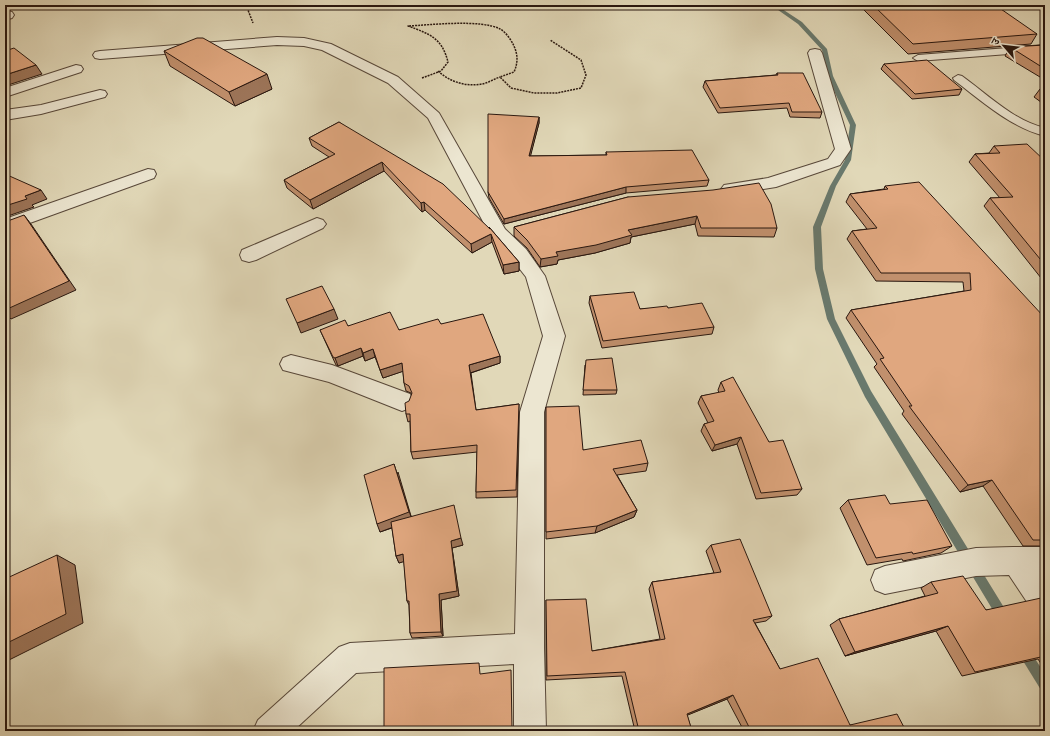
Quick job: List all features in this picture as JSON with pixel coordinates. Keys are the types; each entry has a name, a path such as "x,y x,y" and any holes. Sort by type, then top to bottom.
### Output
{"street":[{"path":"100,55 277,41 304,42 326,47 393,80 434,116 519,254 535,276 554,336 532,412 529,648 530,731"},
{"path":"717,191 770,183 834,162 843,149 815,53"},
{"path":"5,93 76,69"},
{"path":"5,115 22,114 45,109 100,94"},
{"path":"5,226 148,174"},
{"path":"249,255 317,224"},
{"path":"291,364 332,374 402,401"},
{"path":"1015,560 1045,604"},
{"path":"885,580 942,567 976,562 1045,560"},
{"path":"268,731 350,658 529,648"}],"lane":[{"path":"918,58 1045,48"},
{"path":"958,78 1023,126 1036,131 1045,132"}],"path":[{"path":"393,80 427,77 438,71 441,71 448,62 446,52 441,42 428,33 408,26 438,23 481,25 500,29 512,42 519,61 514,72 480,84 450,81 438,71"},
{"path":"500,77 511,88 534,93 557,93 581,88 586,75 581,60 550,40"}],"building":[{"path":"873,5 972,5 977,8 998,7 1037,34 913,44"},
{"path":"197,38 203,38 267,74 229,92 164,51"},
{"path":"1045,45 1045,69 1010,47"},
{"path":"14,48 36,65 5,75 5,51"},
{"path":"927,60 962,89 915,94 884,64"},
{"path":"777,73 803,73 822,112 792,112 789,103 720,108 705,81 778,75"},
{"path":"488,114 539,117 529,156 607,155 606,152 692,150 709,180 626,187 504,219 488,192"},
{"path":"339,122 443,184 490,229 489,227 519,262 503,265 491,234 471,244 424,202 421,203 382,162 310,200 284,180 335,154 309,138"},
{"path":"1027,144 1045,161 1045,265 990,198 1013,197 975,154 1000,153 994,146"},
{"path":"5,174 41,190 25,196 27,199 5,206"},
{"path":"919,182 1045,318 1045,540 1033,540 992,480 968,485 909,406 912,406 880,359 884,358 851,310 971,290 970,273 881,273 852,231 877,228 850,194 888,189 885,186"},
{"path":"759,183 771,204 777,228 701,228 697,216 628,230 632,235 596,245 556,252 558,256 541,259 527,240 514,227 628,197 713,190"},
{"path":"24,215 69,281 5,310 5,222"},
{"path":"322,286 334,309 297,323 286,299"},
{"path":"634,292 640,309 667,306 668,308 702,303 714,327 603,341 590,296"},
{"path":"390,312 399,330 438,319 441,324 483,314 500,356 469,365 476,410 519,404 516,490 476,492 477,445 411,452 410,414 406,414 405,403 409,401 412,393 409,386 404,383 402,363 380,370 373,349 363,353 361,348 335,358 333,357 320,330 345,320 348,326"},
{"path":"612,358 617,390 583,390 586,360"},
{"path":"733,377 769,442 783,440 802,489 761,493 741,437 715,445 704,424 714,421 701,396 725,391 721,382"},
{"path":"579,406 583,450 641,440 648,463 613,469 637,510 597,526 546,532 546,407"},
{"path":"394,464 409,512 377,524 364,475"},
{"path":"885,495 890,504 927,500 952,546 913,554 912,552 876,558 848,500"},
{"path":"454,505 461,538 451,541 457,591 439,594 441,632 410,633 409,601 407,601 403,554 396,556 391,522"},
{"path":"740,539 772,616 753,620 780,669 818,658 850,725 897,714 906,731 751,731 733,695 687,714 692,731 639,731 625,672 547,676 546,600 586,599 592,651 665,639 652,582 721,572 711,545"},
{"path":"57,555 66,614 5,644 5,579"},
{"path":"963,576 986,610 1041,598 1045,604 1045,656 975,672 948,626 855,652 839,619 938,593 931,582"},
{"path":"479,663 480,674 511,670 512,728 515,731 384,731 384,668"}],"waterway":[{"path":"773,5 800,23 825,50 830,76 853,125 848,160 833,186 817,227 819,269 831,319 868,394 1004,618"},
{"path":"1024,652 1045,686"}]}
